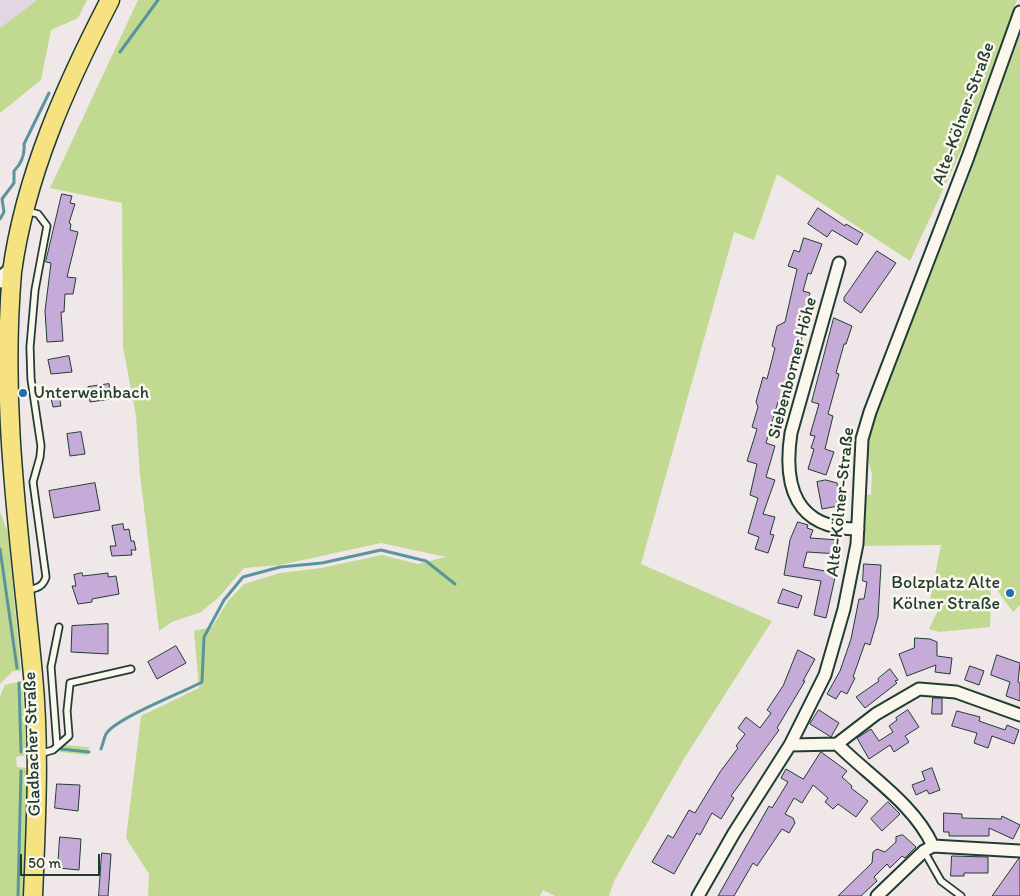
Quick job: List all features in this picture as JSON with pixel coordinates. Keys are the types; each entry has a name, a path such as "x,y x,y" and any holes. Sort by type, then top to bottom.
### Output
{"main road":[{"name":"Gladbacher Straße","path":"33,896 37,755 33,675 6,433 4,312 6,275 39,162 59,109 110,0"}],"street":[{"name":"Alte-Kölner-Straße","path":"698,896 734,833 790,745 825,675 844,609 857,544 862,438 870,412 968,157 1020,12"},
{"name":"Siebenborner Höhe","path":"839,263 793,426 788,456 789,482 802,509 822,522 844,529 858,529"},
{"path":"790,745 837,744 876,714 919,689 956,692 1020,715"},
{"path":"837,744 862,770 903,804 926,830 929,848"},
{"path":"877,896 929,848 1020,851"}],"lane":[{"path":"24,211 38,214 47,226 32,316 31,379 41,446 33,482 38,535 46,577 44,584 39,588 24,592"},
{"path":"57,746 51,667 59,627"},
{"path":"37,755 53,750 69,736 67,712 70,683 131,669"},
{"path":"929,848 941,881 961,896"}],"shaded area":[{"path":"0,0 37,0 0,28"}],"green space":[{"path":"37,0 87,0 78,18 51,30 41,80 0,113 0,28"},
{"path":"138,0 1017,0 961,151 910,261 777,174 754,240 734,232 641,564 772,621 685,757 614,881 609,896 555,896 543,890 540,896 148,896 149,874 126,838 141,716 199,688 194,631 212,627 228,601 244,584 280,573 321,568 382,555 418,564 446,557 381,543 280,565 244,568 218,598 201,612 172,622 159,631 140,475 136,416 123,347 122,203 50,188"},
{"path":"1020,35 1020,605 1013,612 991,582 990,627 939,632 929,629 939,608 929,605 941,545 858,546 859,493 871,495 872,474 864,445 965,187"},
{"path":"0,512 8,533 21,671 13,671 0,684"},
{"path":"22,681 27,755 16,757 17,767 28,768 26,896 0,896 0,696 5,685"},
{"path":"62,745 89,747 88,755 60,752"}],"building":[{"path":"62,194 72,196 70,203 75,204 69,223 71,224 70,230 78,232 67,277 76,278 73,294 65,294 64,312 61,312 63,341 47,342 45,311 51,263 46,262"},
{"path":"818,208 845,226 846,224 863,234 857,245 832,230 827,237 808,224"},
{"path":"804,238 822,244 811,274 808,273 803,291 810,293 803,320 807,321 801,341 797,340 782,403 778,402 766,443 775,446 766,477 775,480 763,514 775,517 770,534 774,535 768,553 755,549 759,537 748,533 758,498 750,495 757,464 747,461 757,429 752,427 758,407 756,402 763,377 767,379 775,348 772,346 777,326 785,322 797,269 788,266 794,250 799,252"},
{"path":"877,251 896,263 861,313 844,301 844,298"},
{"path":"834,318 852,326 846,344 844,344 836,373 839,374 828,414 833,416 825,449 834,452 826,475 808,469 814,449 811,448 815,436 810,435 819,404 812,402"},
{"path":"69,356 72,372 51,374 48,360"},
{"path":"109,384 111,399 90,402 88,387"},
{"path":"59,396 61,406 53,407 51,398"},
{"path":"81,432 85,454 70,456 67,434"},
{"path":"826,480 837,483 839,496 836,497 838,506 822,509 817,482"},
{"path":"95,483 100,510 54,518 49,491"},
{"path":"798,522 808,525 807,528 813,530 810,538 839,540 839,554 807,552 803,567 836,573 826,618 814,615 821,581 784,575 790,540"},
{"path":"123,524 124,530 129,529 131,541 134,541 136,550 131,550 132,555 112,556 110,546 116,546 112,526"},
{"path":"864,564 881,565 878,617 870,645 865,643 853,677 855,678 847,694 841,691 836,699 827,694 840,671 851,639 859,599 864,599 867,582 863,581"},
{"path":"82,573 83,576 108,573 108,577 116,576 119,594 92,599 92,602 78,604 72,586 76,586 74,575"},
{"path":"783,589 802,596 798,608 778,603"},
{"path":"108,624 108,654 71,652 72,626"},
{"path":"915,638 930,639 937,642 937,656 952,658 950,674 935,672 936,665 907,676 899,654 914,648"},
{"path":"176,646 186,663 157,679 148,662"},
{"path":"798,650 815,659 803,681 805,681 777,728 779,730 731,796 734,798 721,819 712,813 700,835 697,833 674,874 652,862 668,835 673,838 689,810 695,813 720,772 738,748 736,746 745,734 738,728 746,717 760,728 771,713 767,710 783,686"},
{"path":"997,655 1020,663 1018,682 1020,683 1020,701 1006,696 1010,682 991,675"},
{"path":"970,666 984,671 979,685 965,680"},
{"path":"890,669 898,680 895,681 897,683 865,708 856,697 879,681 878,679"},
{"path":"933,698 942,698 942,714 932,714"},
{"path":"819,710 839,723 831,737 810,724"},
{"path":"908,710 919,727 905,736 909,742 894,752 890,745 869,759 857,738 871,729 879,741 893,732 889,726 897,720 896,718"},
{"path":"957,711 980,717 979,721 1005,730 1007,725 1019,730 1014,744 992,736 988,748 974,743 977,733 952,726"},
{"path":"821,752 847,771 842,777 852,786 851,788 868,801 856,817 838,804 833,809 825,802 828,798 813,785 802,803 794,798 785,814 793,818 795,823 789,833 782,829 757,866 753,863 734,896 718,896 769,806 772,808 788,782 781,778 786,769 803,779"},
{"path":"932,768 940,790 929,794 927,790 916,795 912,785 925,780 922,772"},
{"path":"57,784 80,785 78,811 55,808"},
{"path":"888,802 900,814 882,831 871,819"},
{"path":"944,813 962,814 962,818 1001,819 1002,816 1020,825 1013,839 989,828 989,836 949,836 949,832 944,832"},
{"path":"903,835 916,847 905,858 902,856 890,868 887,864 874,877 877,881 861,896 838,896 872,863 873,852 877,849 885,852 896,842 896,837"},
{"path":"60,837 81,839 79,870 58,868"},
{"path":"102,853 111,854 108,896 99,896"},
{"path":"952,856 988,857 988,873 964,873 964,876 951,876"},
{"path":"1019,858 1020,896 992,896"}],"waterway":[{"path":"120,52 158,0"},
{"path":"0,219 4,212 2,199 14,183 14,171 22,159 24,144 49,93"},
{"path":"0,549 17,668"},
{"path":"101,749 106,734 122,721 202,682 204,637 224,600 243,577 280,567 322,563 381,550 426,561 455,584"},
{"path":"19,683 21,752"},
{"path":"61,749 89,752"},
{"path":"18,896 21,771"}],"place":[{"name":"Unterweinbach","path":"23,393"},
{"name":"Bolzplatz Alte Kölner Straße","path":"1010,593"}]}
